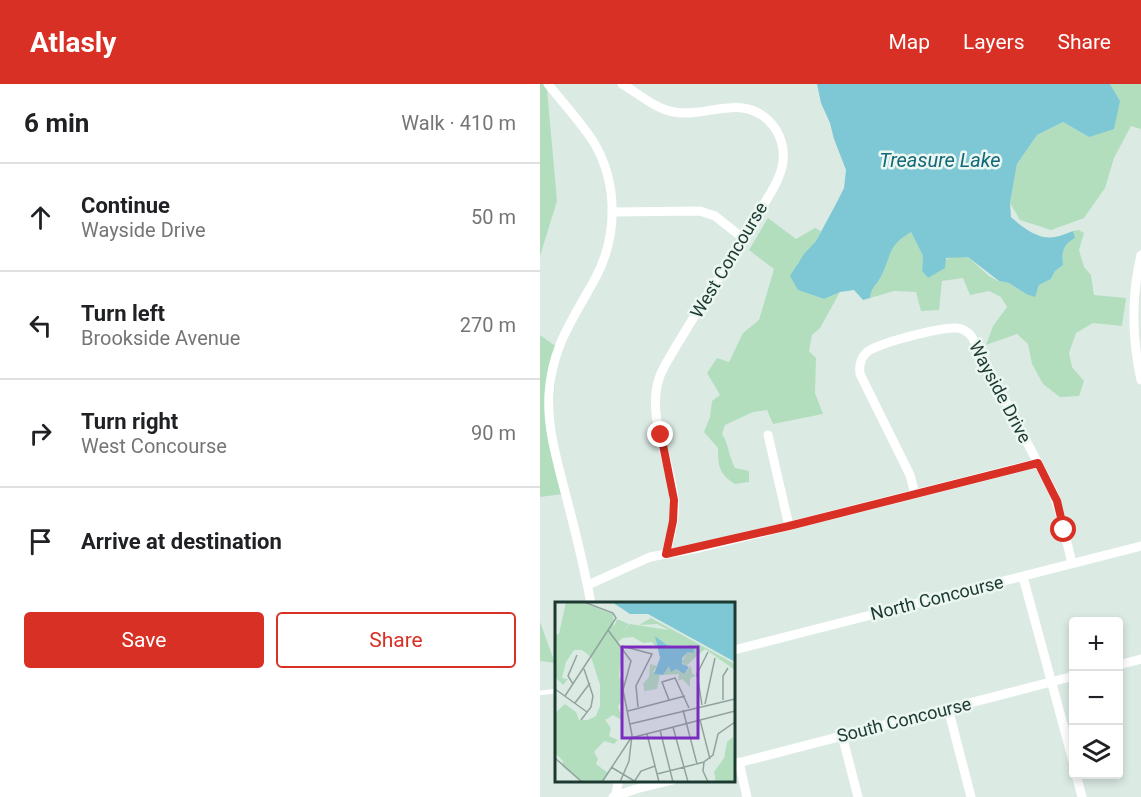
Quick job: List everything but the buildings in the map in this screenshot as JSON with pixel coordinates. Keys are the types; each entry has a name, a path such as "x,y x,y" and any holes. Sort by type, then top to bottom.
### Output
{"street":[{"path":"548,84 587,132 600,153 609,182 612,212 605,256 564,333 554,364 549,394 552,440 591,602"},
{"name":"West Concourse","path":"622,84 668,111 692,113 737,106 752,109 770,121 781,140 784,157 782,169 744,238 680,340 663,369 657,385 656,413 674,500 673,521 666,554"},
{"path":"612,212 700,211 714,216 744,238"},
{"path":"1141,255 1134,308 1135,345 1141,380"},
{"name":"Wayside Drive","path":"915,494 910,474 862,380 859,366 864,354 870,350 910,337 954,327 968,332 1038,463 1057,501 1072,563"},
{"path":"768,435 789,526"},
{"path":"588,585 650,557 789,526 1038,463"},
{"name":"North Concourse","path":"735,650 1141,546"},
{"path":"1023,577 1069,746"},
{"path":"1123,663 1141,659"},
{"name":"South Concourse","path":"736,763 1069,677"},
{"path":"948,708 971,797"},
{"path":"842,735 858,797"},
{"path":"736,763 747,797"},
{"path":"1077,779 1082,797"},
{"path":"614,797 618,782"},
{"path":"614,797 655,782"}],"lane":[{"path":"540,693 555,691"}],"green space":[{"path":"540,84 547,89 557,201 540,256"},
{"path":"1110,84 1141,84 1141,129 1131,126 1114,158 1105,188 1084,218 1051,230 1020,220 1010,203 1017,164 1037,135 1063,122 1089,137 1120,101"},
{"path":"768,218 796,239 815,228 821,231 816,241 797,264 798,290 824,299 840,292 820,328 812,335 809,351 816,358 815,393 823,414 773,424 767,410 753,412 725,425 722,434 735,468 749,471 749,482 735,484 723,473 719,465 718,448 704,432 710,417 712,401 720,395 707,373 717,358 729,362 743,333 759,320 774,269 749,250"},
{"path":"1079,230 1084,233 1079,250 1084,267 1091,275 1094,295 1126,298 1122,326 1093,323 1076,333 1069,353 1072,367 1084,381 1079,396 1060,397 1043,384 1032,364 1028,344 1017,334 986,345 993,326 1007,307 1001,297 989,291 970,295 963,278 942,281 939,310 921,311 916,292 894,291 870,298 890,252 896,243 911,232 923,256 922,271 928,278 946,259 958,256 968,257 989,276 1009,283 1026,294 1038,289 1039,285 1051,279 1055,271 1063,265 1065,246 1074,238 1073,231"},
{"path":"540,335 558,348 550,437 563,494 540,497"},
{"path":"540,622 555,663 540,661"}],"water":[{"name":"Treasure Lake","path":"817,84 1110,84 1120,101 1114,129 1089,137 1063,122 1037,135 1017,164 1010,203 1011,217 1025,229 1042,237 1055,237 1073,231 1075,238 1064,249 1063,265 1055,271 1051,279 1039,285 1035,297 1009,283 999,281 968,257 946,258 945,268 928,278 922,271 923,256 911,232 893,248 870,298 863,300 854,290 840,292 824,299 798,290 790,276 804,254 816,241 837,202 844,188 846,170 821,103"}],"route":[{"path":"661,435 674,500 673,521 666,554 789,526 1038,463 1057,501 1064,530"}]}
